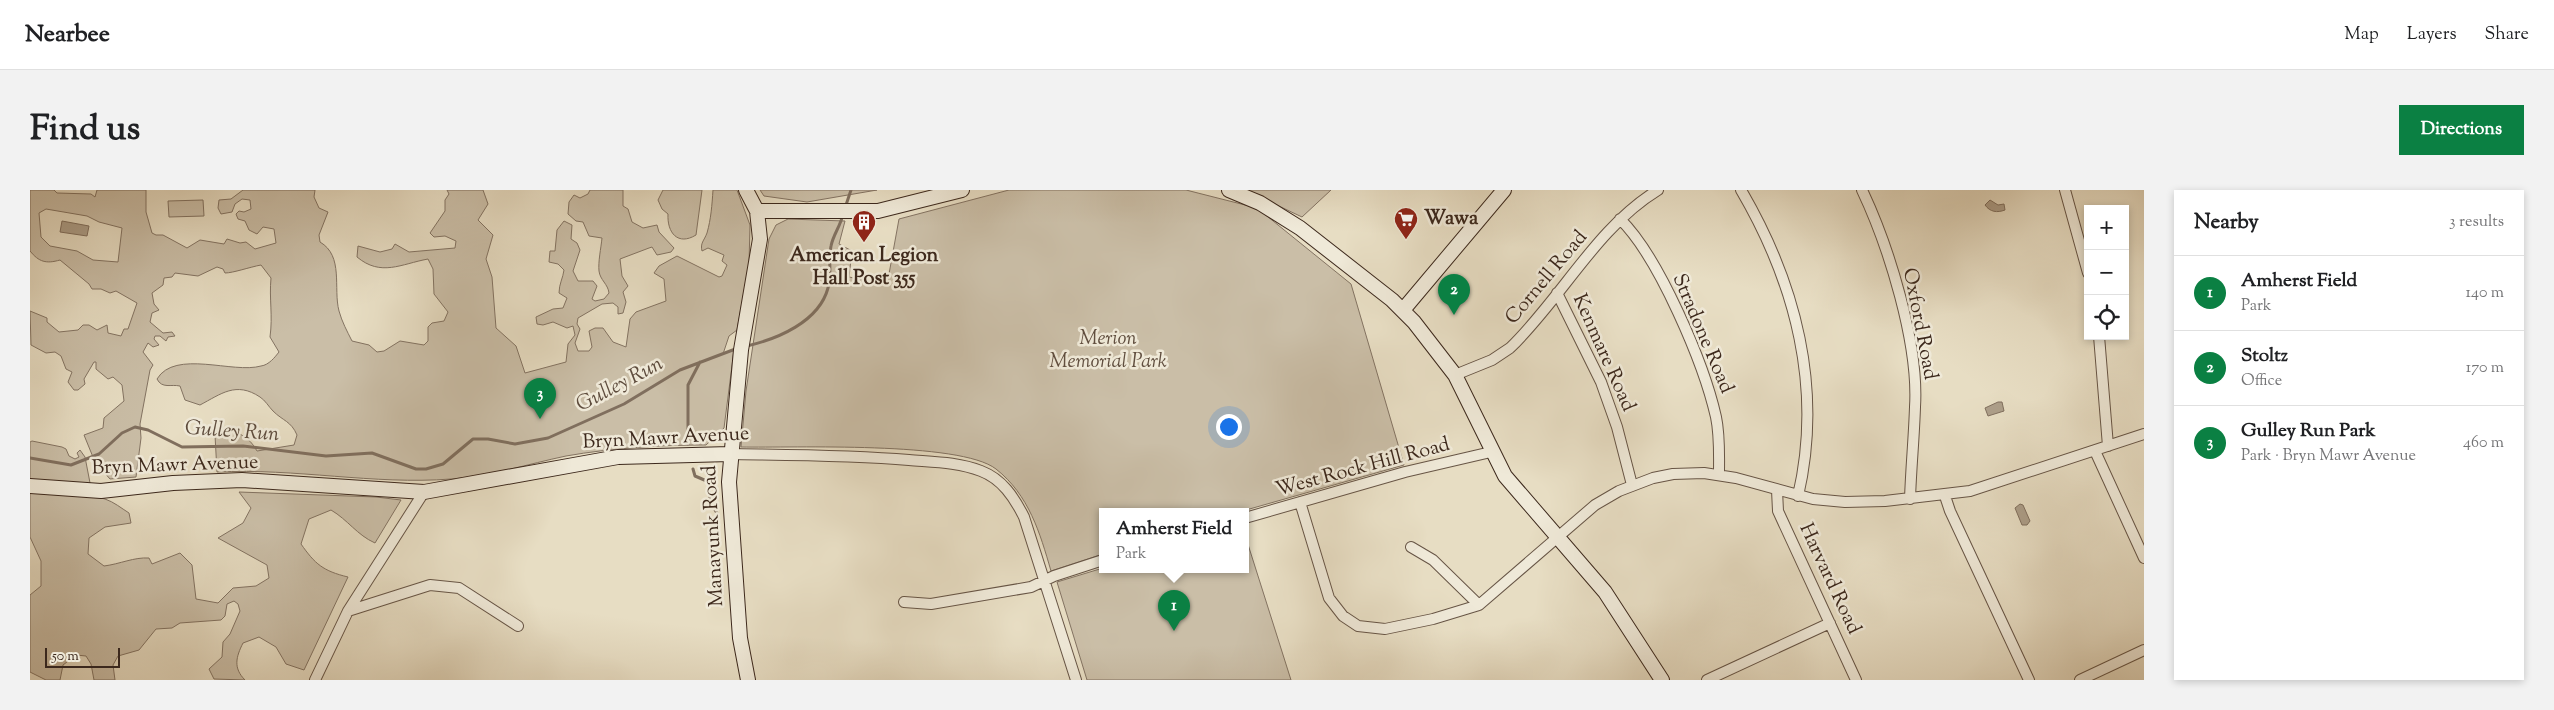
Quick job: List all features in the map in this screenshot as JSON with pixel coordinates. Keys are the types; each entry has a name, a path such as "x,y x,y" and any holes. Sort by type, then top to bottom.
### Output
{"street":[{"path":"746,190 757,211 844,213 891,209 962,190"},
{"path":"1229,190 1260,203 1286,218 1403,310 1455,375 1491,452 1513,487 1617,608 1659,679"},
{"path":"1403,310 1504,190"},
{"name":"Cornell Road","path":"1455,375 1492,360 1510,348 1620,220 1640,202 1658,190"},
{"name":"Harvard Road","path":"1741,190 1775,259 1802,349 1808,391 1808,430 1805,462 1798,496"},
{"name":"Oxford Road","path":"1862,190 1886,252 1909,342 1915,407 1910,499"},
{"path":"2065,190 2084,259"},
{"name":"Manayunk Road","path":"748,680 740,638 730,528 730,454 741,347 760,239 757,211"},
{"name":"Stradone Road","path":"1620,220 1640,244 1690,341 1716,417 1719,474"},
{"name":"Kenmare Road","path":"1557,293 1601,382 1618,427 1632,485"},
{"path":"2099,340 2108,446"},
{"path":"1300,502 1329,598 1343,616 1358,626 1385,629 1433,619 1479,604 1595,504 1632,485 1673,474 1719,474 1798,496 1863,502 1910,499 1945,496 2012,479 2144,434"},
{"path":"2095,451 2144,558"},
{"name":"West Rock Hill Road","path":"1249,517 1405,472 1491,452"},
{"name":"Bryn Mawr Avenue","path":"30,486 101,491 173,483 242,480 424,492 618,457 730,454 895,458 948,463 982,471 1001,484 1016,501 1030,533 1076,680"},
{"name":"Harvard Road","path":"1777,490 1778,511 1856,680"},
{"path":"315,680 348,610 424,492"},
{"path":"1945,496 1950,511 2029,680"},
{"path":"1412,547 1433,560 1479,604"},
{"path":"904,602 931,604 1030,587 1044,580 1099,561"},
{"path":"348,610 430,585 458,588 518,626"},
{"path":"1706,680 1830,623"},
{"path":"2080,680 2144,650"}],"green space":[{"path":"30,190 54,190 57,193 91,194 95,197 97,190 146,190 146,212 152,233 163,235 187,248 200,240 224,244 227,239 240,243 246,242 255,249 276,243 274,229 263,227 257,234 249,230 245,221 238,219 236,214 239,211 244,212 251,209 250,200 242,199 235,204 232,212 221,214 218,208 219,200 231,199 243,190 315,190 314,197 319,208 328,212 319,235 320,242 332,255 335,264 337,302 342,319 352,341 369,345 377,352 384,351 400,341 424,345 428,341 428,327 432,323 444,321 448,312 434,294 433,269 428,259 383,268 366,263 357,257 358,246 380,252 392,249 395,244 409,252 455,248 456,241 445,236 434,237 430,233 445,211 445,200 449,194 447,190 483,190 488,204 478,220 493,235 486,259 492,277 496,328 516,346 525,373 566,362 568,344 575,335 573,326 567,328 553,322 543,325 537,324 536,317 553,309 563,308 567,298 559,293 564,270 558,264 549,262 550,251 555,251 557,230 564,221 572,225 571,239 577,243 580,250 573,271 578,281 593,281 597,286 592,299 595,301 604,299 609,293 599,271 602,238 589,236 583,222 576,221 568,214 569,202 574,195 580,198 588,194 590,190 623,190 623,206 628,209 632,222 643,228 657,225 659,232 674,248 671,252 657,255 652,247 620,259 622,276 628,286 623,292 626,302 623,313 618,314 618,307 613,303 602,304 578,318 577,324 580,329 575,343 578,351 589,351 592,347 589,331 595,328 603,328 613,342 626,347 630,319 636,312 666,301 664,279 654,273 659,266 677,256 719,277 722,276 727,265 722,261 724,255 708,248 702,251 702,244 707,233 712,207 713,190 737,190 750,225 749,264 737,330 729,336 723,354 734,350 724,428 706,445 653,446 601,451 566,456 480,475 451,479 393,480 276,472 217,472 215,435 220,429 242,435 257,451 294,445 297,435 295,430 273,411 262,398 251,392 243,390 229,391 200,405 185,400 180,386 164,385 157,379 165,370 177,365 205,364 249,368 264,365 274,358 279,352 270,337 271,278 261,265 225,273 223,269 217,267 198,276 175,273 172,277 164,278 163,285 152,293 154,304 159,310 152,313 150,322 163,333 172,332 175,336 168,337 166,341 160,336 155,336 154,339 159,345 153,347 148,343 143,352 153,365 150,370 140,424 141,438 136,477 110,479 95,462 84,435 103,428 104,418 124,401 122,385 113,377 108,379 96,369 96,362 94,362 84,379 85,384 78,390 74,390 68,382 72,372 66,369 61,356 55,352 46,353 31,345 30,311 47,318 47,322 59,332 78,330 83,325 89,325 97,330 107,325 108,333 121,336 124,329 128,329 137,303 116,291 110,293 101,289 92,289 89,284 60,260 43,261 30,251","holes":["46,209 87,216 99,222 122,228 118,262 93,260 77,251 50,246 41,237 39,213"]},
{"path":"663,190 702,190 696,235 684,239 675,236 672,232 669,227 668,214 662,209 658,200"},
{"path":"760,190 877,190 807,202 764,196"},
{"name":"Merion Memorial Park","path":"1009,190 1186,190 1257,208 1351,284 1404,465 1249,509 1099,508 1099,555 1051,571 1032,516 1017,491 996,469 977,460 913,450 835,447 741,447 746,391 769,239 776,225 788,219 845,221 839,244 852,251 849,277 887,285 899,219"},
{"path":"1245,190 1331,190 1302,217"},
{"path":"203,200 204,216 169,217 168,201"},
{"path":"30,442 62,447 66,449 69,456 75,459 79,457 77,453 80,450 85,457 91,488 30,480"},
{"path":"30,492 97,497 114,503 129,513 131,523 105,527 89,538 88,554 104,566 143,558 149,558 152,564 180,553 192,565 196,599 218,603 233,588 256,586 269,578 267,565 218,538 243,523 251,508 239,492 376,497 401,500 375,543 363,536 331,510 309,519 301,544 320,566 348,577 304,670 286,664 276,647 259,637 243,643 239,653 237,667 245,680 214,679 209,669 222,657 223,642 230,634 240,611 238,604 234,601 227,604 225,616 221,620 180,623 172,628 156,629 139,650 118,656 113,665 115,680 94,680 91,664 86,656 76,655 63,665 60,680 46,680 30,672 30,595 41,586 41,561 30,537"},
{"path":"1249,548 1291,680 1087,680 1057,582 1099,569 1099,573 1249,573"}],"shaded area":[{"path":"1990,200 1998,205 2004,204 2005,210 1996,212 1989,209 1985,205"},
{"path":"62,221 89,226 87,236 60,232"},
{"path":"2002,402 2004,411 1988,416 1985,408"},
{"path":"2020,504 2023,505 2030,521 2027,525 2022,525 2015,508"}],"waterway":[{"name":"Gulley Run","path":"845,208 851,190"},
{"name":"Gulley Run","path":"747,346 783,334 816,310 828,288 831,246 843,214"},
{"name":"Gulley Run","path":"30,458 71,465 99,454 122,433 135,427 148,430 182,447 243,446 326,456 372,453 416,469 426,469 443,464 473,439 488,439 515,444 548,438 624,404 680,370 738,348"},
{"path":"688,444 688,385 700,362"},
{"path":"693,469 695,476 709,482 710,501 718,515"}],"place":[{"name":"Wawa","path":"1406,240"},
{"name":"American Legion Hall Post 355","path":"864,243"},
{"name":"Stoltz","path":"1454,315"},
{"name":"Gulley Run Park","path":"540,419"},
{"name":"Amherst Field","path":"1174,631"}]}
